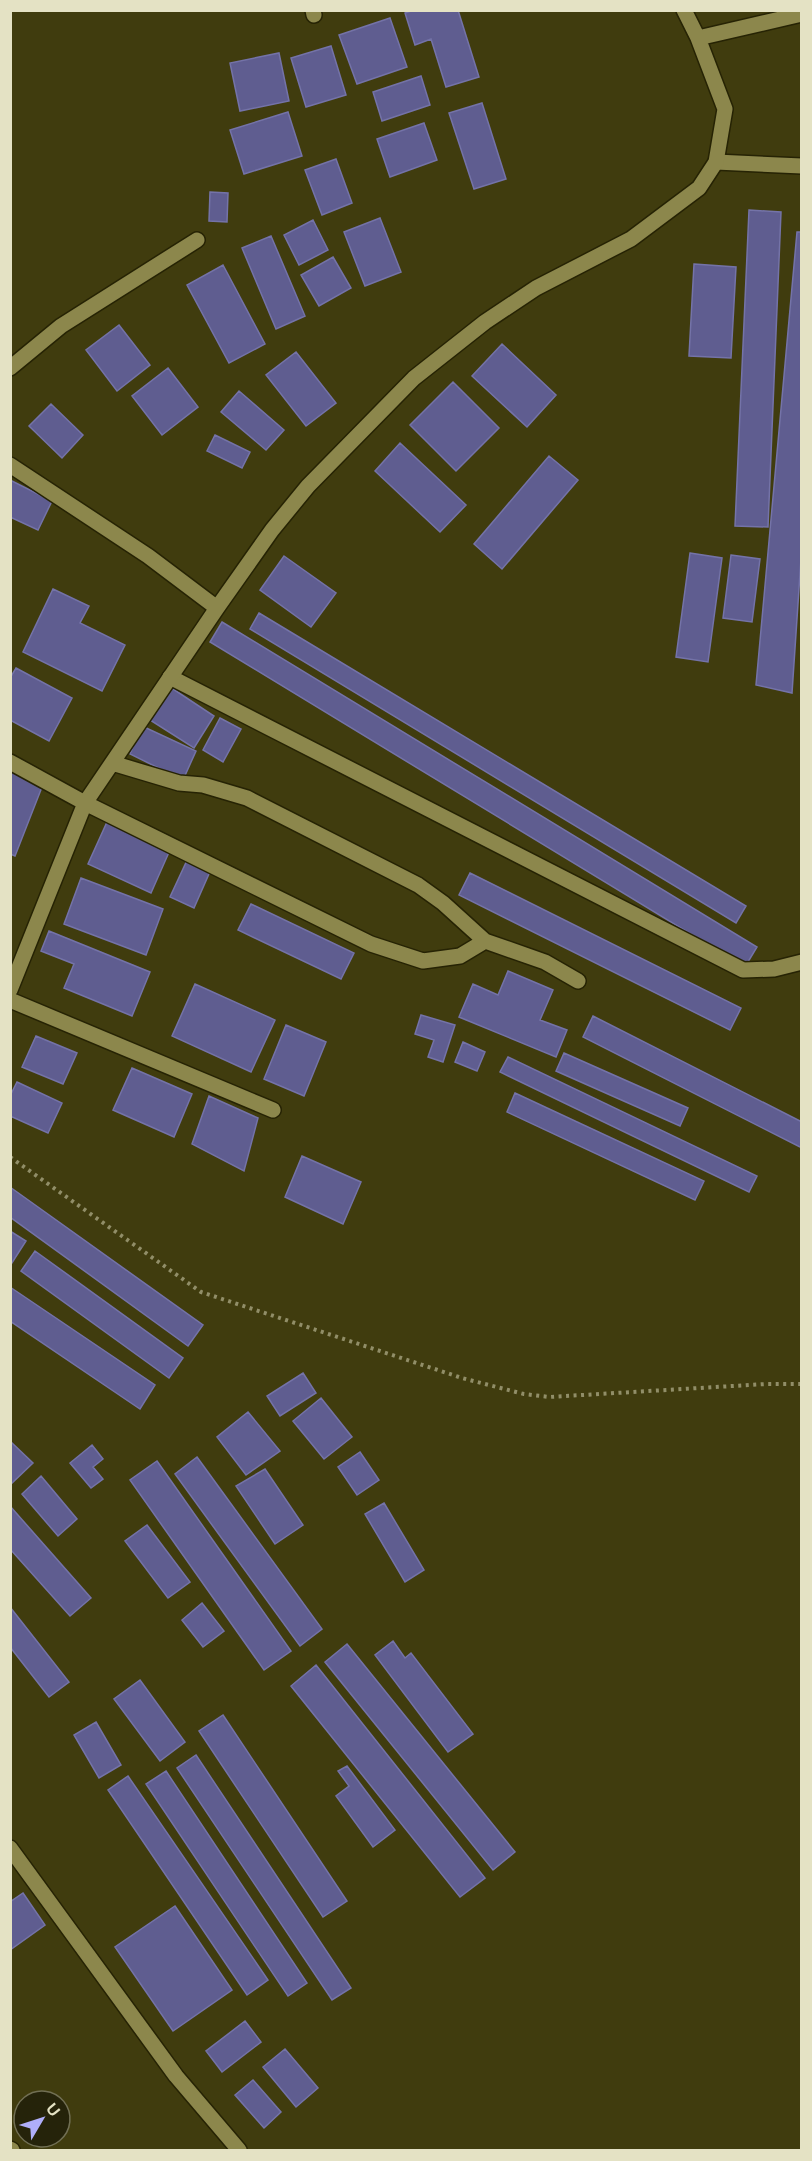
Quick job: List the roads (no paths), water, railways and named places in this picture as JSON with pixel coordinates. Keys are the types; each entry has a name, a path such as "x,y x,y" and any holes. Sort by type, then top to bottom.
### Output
{"street":[{"path":"10,990 85,803 217,608 272,531 308,486 414,378 485,322 536,288 631,239 699,188 716,162 725,109 698,38 684,10"},
{"path":"698,38 801,14"},
{"path":"716,162 801,166"},
{"path":"10,368 61,326 198,240"},
{"path":"10,465 148,556 217,608"},
{"path":"170,677 743,970 774,969 801,962"},
{"path":"10,762 85,803 371,944 423,961 460,956 485,941"},
{"path":"112,763 179,783 204,785 247,798 418,885 443,903 485,941 545,962 578,981"},
{"path":"10,1000 273,1110"},
{"path":"10,1848 176,2076 238,2151"}]}
